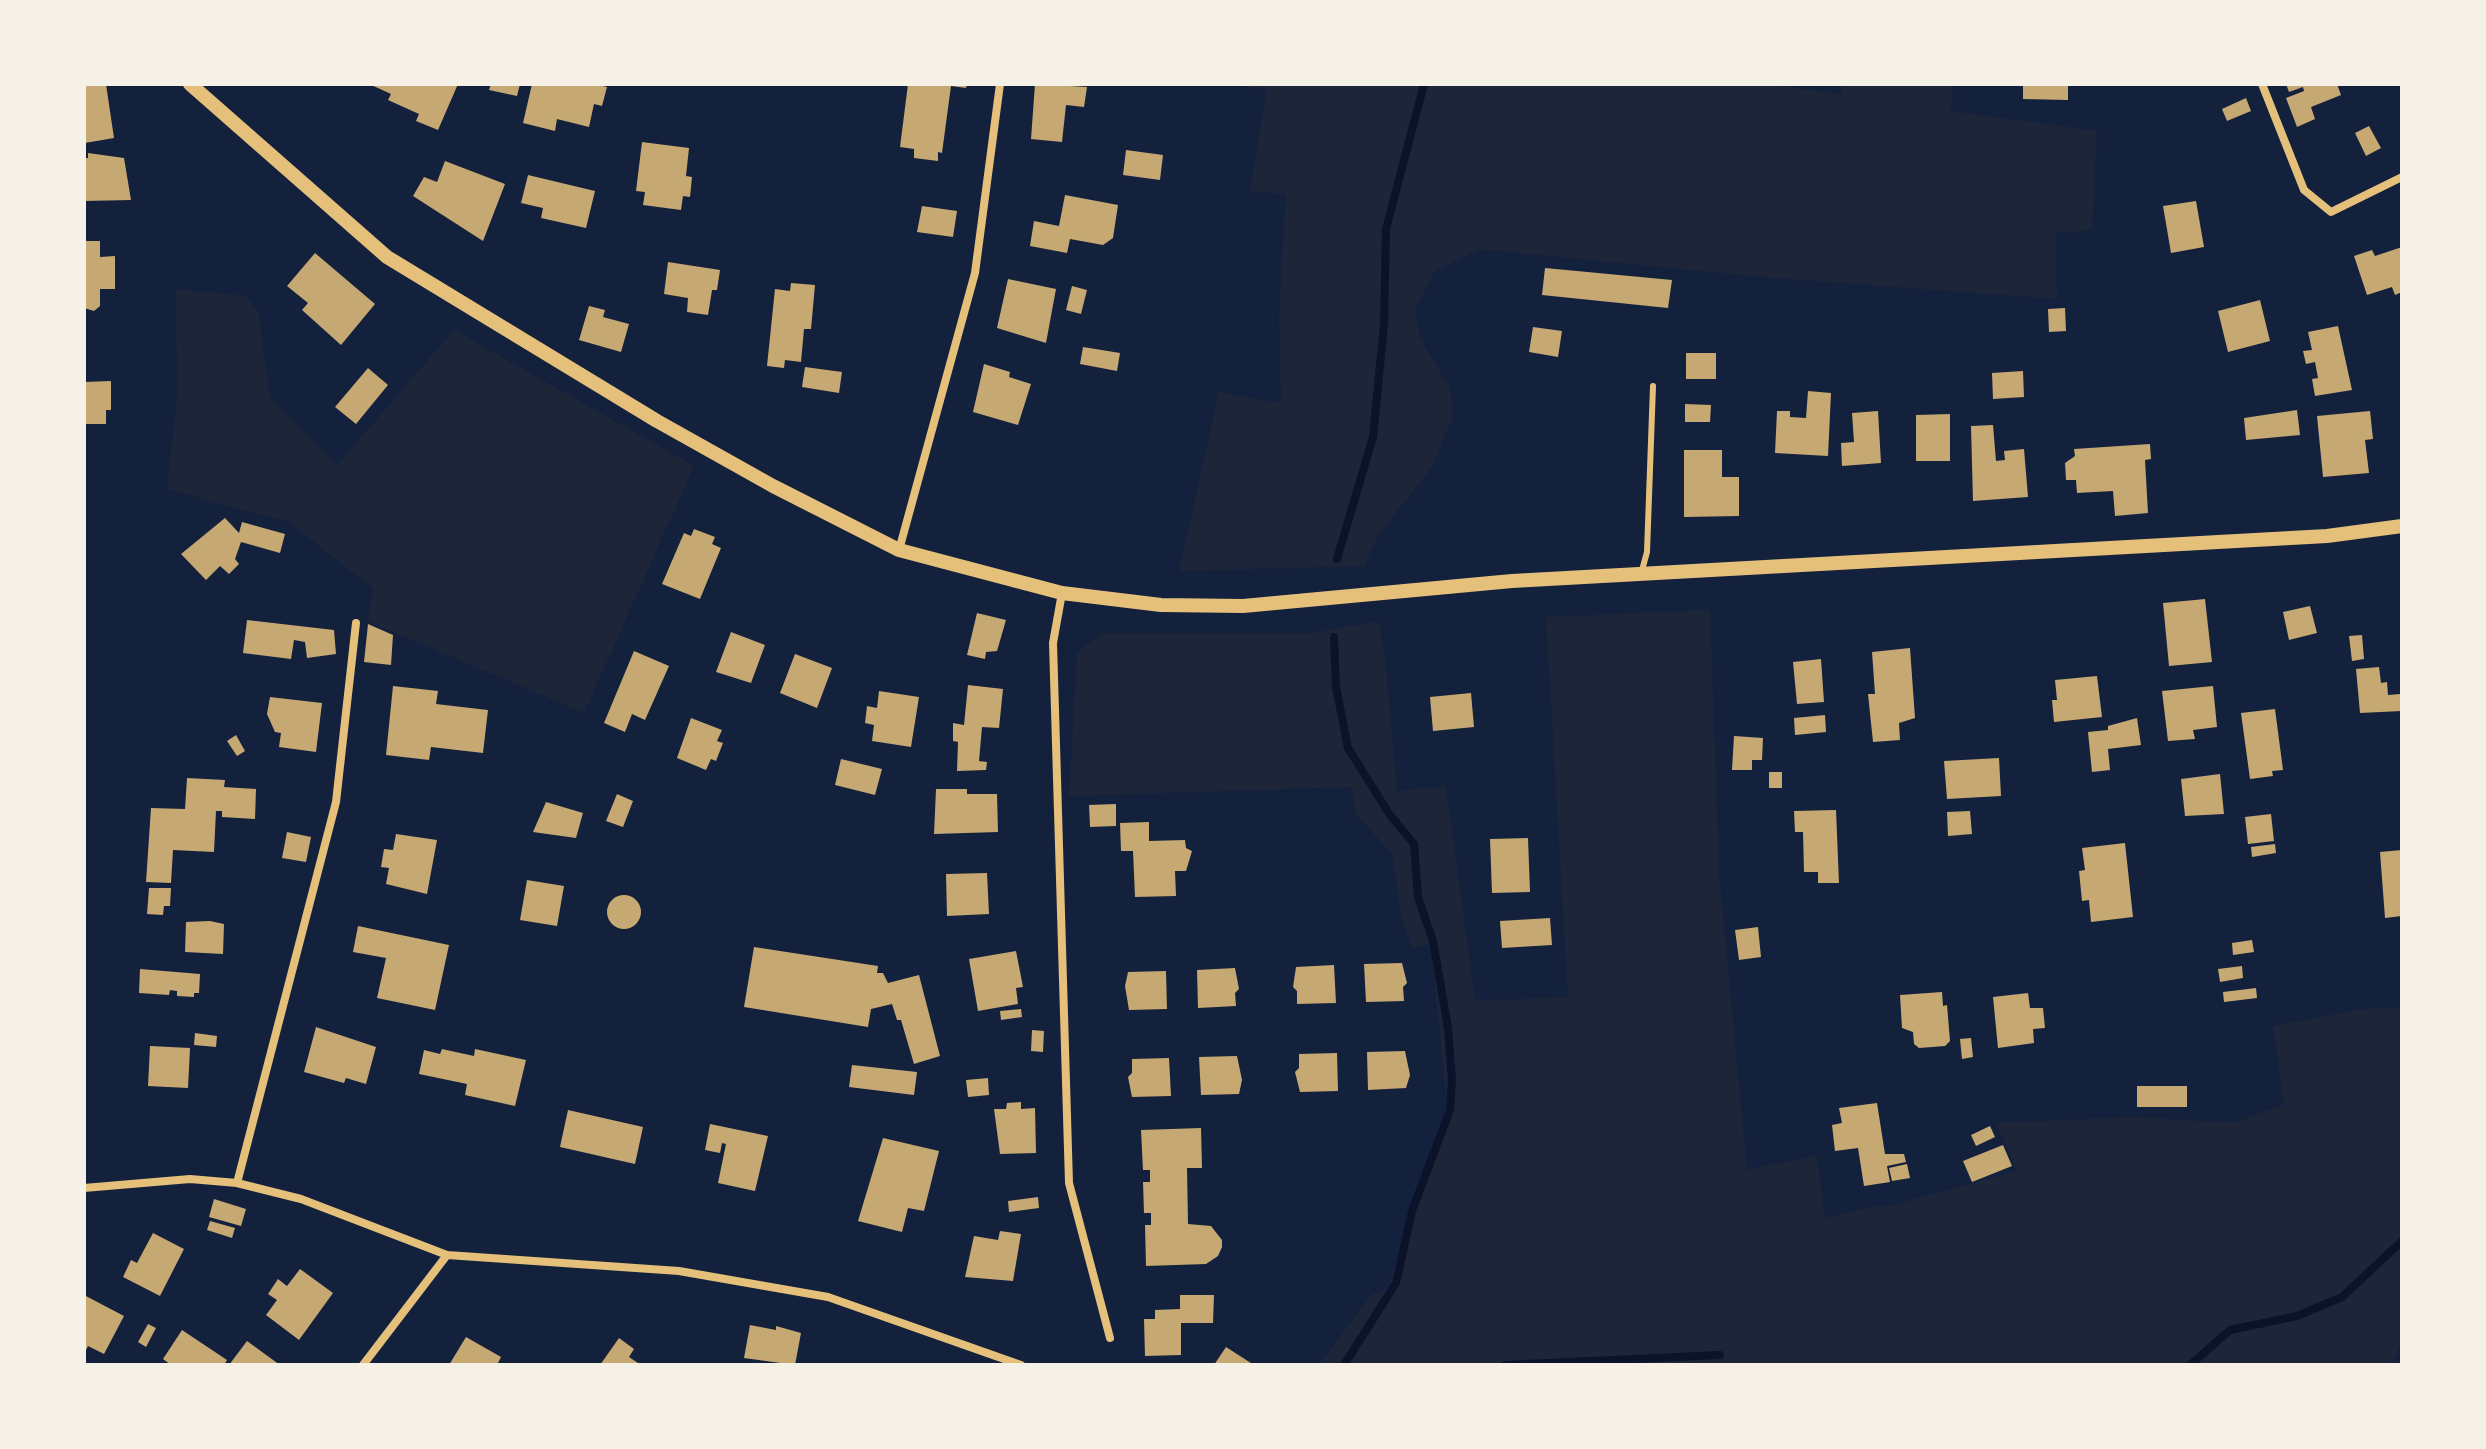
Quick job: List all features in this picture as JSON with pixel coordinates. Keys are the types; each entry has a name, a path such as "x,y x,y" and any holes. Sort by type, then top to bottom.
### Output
{"street":[{"path":"190,84 387,257 657,421 773,486 899,550 1062,593 1161,605 1243,606 1512,581 2327,536 2402,526"},
{"path":"899,550 975,273 1000,84"},
{"path":"2262,84 2304,190 2331,212 2402,177"},
{"path":"1062,593 1053,643 1069,1183 1110,1338"},
{"path":"237,1183 336,802 356,623"},
{"path":"84,1188 190,1179 237,1183 301,1199 447,1255 679,1271 828,1297 1021,1365"},
{"path":"363,1365 447,1255"}],"lane":[{"path":"1641,574 1647,552 1653,386"}],"shaded area":[{"path":"1223,84 1769,84 1842,95 1840,84 1953,84 1951,111 2097,131 2092,230 2056,233 2057,299 1763,277 1479,249 1434,272 1415,310 1420,338 1450,388 1453,416 1432,467 1380,533 1364,566 1179,571 1219,392 1281,403 1279,316 1286,194 1250,191 1267,89"},
{"path":"176,289 246,296 258,311 270,398 337,465 454,330 694,466 584,713 368,621 373,588 288,522 167,489 177,398"},
{"path":"1710,610 1719,872 1747,1170 1817,1155 1825,1218 1873,1206 1885,1207 2017,1171 1996,1123 2135,1117 2235,1123 2284,1104 2273,1026 2369,1008 2402,1008 2402,1342 2391,1365 1319,1365 1371,1295 1388,1288 1447,1104 1431,945 1413,947 1402,920 1392,854 1356,814 1352,787 1069,796 1077,653 1102,633 1313,633 1378,621 1385,657 1397,791 1446,786 1475,1001 1568,997 1546,617"}],"building":[{"path":"84,84 106,84 114,138 85,143"},
{"path":"369,84 458,84 438,130 416,121 419,114 388,100 391,94"},
{"path":"491,84 520,84 517,96 489,90"},
{"path":"532,84 594,84 607,87 602,106 594,104 589,127 557,119 555,131 523,123"},
{"path":"908,84 967,84 966,88 951,86 942,153 938,152 938,161 914,158 914,149 900,147"},
{"path":"1035,84 1087,87 1084,107 1066,105 1062,142 1031,139"},
{"path":"2023,84 2068,84 2068,100 2023,99"},
{"path":"2286,84 2337,84 2341,95 2311,107 2315,119 2297,127 2286,98 2304,91 2303,87 2289,92"},
{"path":"2246,98 2251,111 2227,121 2222,109"},
{"path":"2369,126 2381,148 2366,156 2355,133"},
{"path":"642,142 689,148 686,176 692,177 690,197 683,196 681,210 643,205 645,192 636,191"},
{"path":"1126,150 1163,155 1160,180 1123,175"},
{"path":"88,153 124,158 131,200 84,201 84,158 88,158"},
{"path":"445,161 505,184 483,241 413,196 424,177 437,182"},
{"path":"528,175 595,191 586,228 541,218 543,208 521,203"},
{"path":"1065,195 1118,205 1113,238 1103,245 1070,239 1067,253 1030,246 1034,221 1059,226"},
{"path":"2196,201 2204,247 2171,253 2163,206"},
{"path":"922,206 957,211 953,237 917,232"},
{"path":"84,241 100,241 100,257 115,256 115,289 100,289 100,306 94,311 84,308"},
{"path":"2402,247 2402,292 2395,295 2392,287 2367,295 2354,256 2372,250 2375,256"},
{"path":"315,253 375,304 341,345 302,310 308,303 287,286"},
{"path":"668,262 720,270 717,290 712,290 708,315 687,312 688,298 664,294"},
{"path":"1545,268 1672,280 1668,308 1542,295"},
{"path":"1008,279 1056,289 1046,343 997,328"},
{"path":"791,283 815,285 811,329 804,329 801,362 785,360 784,368 767,366 775,289 790,291"},
{"path":"1072,286 1087,290 1081,314 1066,310"},
{"path":"2260,300 2270,341 2228,352 2218,311"},
{"path":"589,306 605,310 603,317 629,324 621,352 579,340"},
{"path":"2065,308 2066,331 2049,332 2048,309"},
{"path":"2338,326 2352,390 2315,396 2312,379 2318,378 2315,362 2306,364 2303,351 2312,350 2308,332"},
{"path":"1533,327 1562,331 1558,357 1529,352"},
{"path":"1083,347 1120,353 1117,371 1080,364"},
{"path":"1686,353 1716,353 1716,379 1686,379"},
{"path":"984,364 1010,372 1009,377 1031,384 1018,425 973,412"},
{"path":"805,367 842,372 839,393 802,387"},
{"path":"368,368 388,385 356,424 335,407"},
{"path":"2023,371 2024,397 1993,399 1992,373"},
{"path":"111,381 111,410 106,410 106,424 84,424 84,382"},
{"path":"1808,391 1831,393 1828,456 1775,453 1777,411 1790,411 1790,417 1806,418"},
{"path":"1685,404 1711,405 1710,422 1685,422"},
{"path":"2297,410 2300,435 2246,440 2244,418"},
{"path":"1878,411 1881,463 1842,466 1841,443 1854,442 1852,413"},
{"path":"2370,411 2373,439 2365,440 2369,473 2323,477 2317,416"},
{"path":"1950,414 1950,461 1916,461 1916,415"},
{"path":"1993,425 1996,461 2005,460 2004,451 2024,449 2028,497 1973,501 1971,426"},
{"path":"2150,444 2151,459 2145,460 2148,513 2115,516 2113,491 2077,493 2076,480 2066,480 2065,463 2075,456 2074,449"},
{"path":"1684,450 1722,450 1722,477 1739,477 1739,516 1684,517"},
{"path":"225,518 239,533 242,522 285,534 280,553 241,542 235,559 239,564 229,574 220,566 206,580 181,554"},
{"path":"694,529 715,537 712,544 721,548 700,599 662,584 684,533 691,536"},
{"path":"2205,599 2212,662 2169,666 2163,603"},
{"path":"2310,606 2317,633 2289,640 2283,612"},
{"path":"977,613 1006,620 997,651 986,652 985,659 967,655"},
{"path":"247,620 334,630 336,654 307,658 305,642 294,640 291,659 243,653"},
{"path":"368,624 393,635 391,665 364,662"},
{"path":"731,632 765,645 751,683 716,672"},
{"path":"2362,635 2364,659 2352,661 2349,636"},
{"path":"1910,648 1915,718 1899,723 1900,740 1873,742 1868,694 1875,694 1872,652"},
{"path":"634,651 669,666 645,720 632,714 625,732 604,723"},
{"path":"795,654 832,668 817,708 780,693"},
{"path":"1821,659 1824,702 1797,704 1793,662"},
{"path":"2379,667 2381,683 2387,682 2388,695 2400,694 2402,711 2360,713 2356,669"},
{"path":"2097,676 2102,717 2054,722 2052,700 2057,700 2055,680"},
{"path":"968,685 1003,689 999,728 982,727 979,761 987,762 986,770 957,771 958,742 953,741 953,723 964,725"},
{"path":"393,686 438,691 436,704 488,710 483,753 431,747 429,760 386,755"},
{"path":"2213,686 2217,727 2193,730 2195,739 2168,741 2162,691"},
{"path":"879,691 919,697 911,747 872,741 874,725 865,723 867,706 877,708"},
{"path":"1471,693 1474,727 1433,731 1430,697"},
{"path":"270,697 322,703 316,752 279,747 281,733 275,732 267,714"},
{"path":"2275,709 2283,770 2272,771 2273,776 2250,779 2241,713"},
{"path":"1825,715 1826,732 1795,735 1794,718"},
{"path":"691,718 722,730 717,741 723,743 716,761 711,759 706,770 677,758"},
{"path":"2137,718 2141,745 2108,749 2110,770 2092,772 2088,732 2108,730 2108,726"},
{"path":"236,735 245,751 237,756 227,741"},
{"path":"1734,736 1763,738 1762,760 1752,760 1752,770 1732,770"},
{"path":"1999,758 2001,796 1947,799 1944,761"},
{"path":"841,759 882,769 875,795 835,785"},
{"path":"1769,772 1782,772 1782,788 1769,788"},
{"path":"2220,774 2224,814 2185,816 2181,779"},
{"path":"187,778 225,780 224,787 256,789 255,819 222,817 222,811 216,811 214,852 173,850 171,883 146,882 151,808 185,809"},
{"path":"936,789 967,789 967,794 997,794 998,832 934,834"},
{"path":"617,794 633,801 623,827 606,821"},
{"path":"546,802 583,813 576,838 533,832"},
{"path":"1116,804 1116,826 1090,827 1089,805"},
{"path":"1836,810 1839,883 1818,883 1818,872 1804,872 1803,832 1795,832 1794,811"},
{"path":"1970,811 1972,834 1948,836 1947,812"},
{"path":"2271,814 2274,841 2248,844 2245,817"},
{"path":"1149,822 1149,841 1185,840 1186,848 1192,851 1186,871 1175,871 1176,896 1135,897 1133,851 1121,851 1120,823"},
{"path":"287,832 311,837 306,862 282,858"},
{"path":"396,834 437,840 427,894 386,884 389,868 381,867 384,849 393,850"},
{"path":"1528,838 1530,892 1492,893 1490,839"},
{"path":"2125,843 2133,917 2091,922 2089,900 2082,901 2079,871 2085,870 2082,848"},
{"path":"2275,844 2276,853 2252,857 2251,847"},
{"path":"2402,850 2402,916 2385,918 2380,852"},
{"path":"987,873 989,914 947,916 946,874"},
{"path":"527,880 564,886 557,926 520,920"},
{"path":"149,888 171,888 170,906 164,906 163,915 147,914"},
{"path":"624,895 636,900 641,912 636,924 624,929 612,924 607,912 612,900"},
{"path":"1550,918 1552,945 1502,948 1500,921"},
{"path":"186,922 224,924 223,954 185,952"},
{"path":"358,926 449,945 435,1010 377,998 386,958 353,952"},
{"path":"1758,927 1761,957 1739,960 1735,930"},
{"path":"2252,940 2254,952 2233,955 2232,943"},
{"path":"754,947 878,966 877,973 883,973 888,983 919,975 940,1056 914,1064 901,1020 897,1020 892,1004 871,1009 868,1027 744,1007"},
{"path":"1016,951 1023,987 1016,988 1018,1004 978,1011 969,959"},
{"path":"1402,963 1407,983 1403,987 1404,1001 1366,1002 1364,964"},
{"path":"1334,965 1336,1003 1297,1004 1297,991 1293,987 1296,967"},
{"path":"2242,966 2243,978 2220,982 2218,969"},
{"path":"1235,968 1239,989 1235,993 1236,1006 1198,1008 1197,970"},
{"path":"140,969 200,974 199,993 194,993 194,997 177,996 177,991 170,990 169,995 139,993"},
{"path":"1166,971 1167,1009 1129,1010 1125,986 1128,972"},
{"path":"2256,988 2257,998 2224,1002 2223,992"},
{"path":"1942,992 1943,1006 1947,1005 1950,1041 1945,1046 1919,1048 1914,1044 1913,1032 1902,1028 1900,995"},
{"path":"2028,993 2030,1008 2043,1008 2045,1028 2033,1029 2034,1043 1998,1048 1993,997"},
{"path":"1021,1009 1022,1017 1001,1020 1000,1011"},
{"path":"316,1027 376,1047 366,1084 346,1078 344,1083 304,1072"},
{"path":"1032,1030 1044,1031 1043,1052 1031,1051"},
{"path":"195,1033 217,1036 216,1047 194,1045"},
{"path":"1971,1038 1973,1057 1962,1059 1960,1039"},
{"path":"150,1046 190,1048 188,1088 148,1086"},
{"path":"442,1049 474,1056 475,1049 526,1060 515,1106 465,1095 467,1084 419,1074 424,1050 440,1054"},
{"path":"1405,1051 1410,1075 1406,1088 1368,1090 1367,1052"},
{"path":"1337,1053 1338,1091 1300,1092 1295,1072 1299,1068 1299,1054"},
{"path":"1237,1056 1242,1080 1239,1094 1201,1095 1199,1057"},
{"path":"1169,1058 1171,1096 1132,1097 1128,1077 1132,1073 1132,1059"},
{"path":"852,1065 917,1072 914,1095 849,1087"},
{"path":"988,1078 989,1095 968,1097 966,1080"},
{"path":"2137,1086 2187,1086 2187,1107 2137,1107"},
{"path":"1021,1102 1021,1109 1035,1108 1036,1153 1000,1154 994,1109 1006,1109 1007,1103"},
{"path":"1877,1103 1885,1154 1904,1154 1906,1162 1887,1166 1890,1182 1864,1186 1858,1148 1835,1151 1832,1125 1842,1123 1839,1108"},
{"path":"568,1110 643,1127 635,1164 560,1147"},
{"path":"710,1124 768,1136 755,1191 718,1183 726,1144 722,1143 720,1153 705,1150"},
{"path":"1990,1126 1995,1137 1976,1146 1971,1135"},
{"path":"1201,1128 1202,1168 1187,1168 1188,1224 1211,1226 1222,1240 1222,1247 1218,1256 1206,1264 1146,1266 1145,1225 1151,1225 1151,1213 1144,1213 1143,1182 1150,1182 1150,1170 1143,1170 1141,1130"},
{"path":"883,1138 939,1151 924,1211 908,1208 902,1232 858,1221"},
{"path":"2003,1145 2012,1166 1972,1182 1963,1161"},
{"path":"1907,1164 1910,1178 1892,1181 1889,1168"},
{"path":"1038,1197 1039,1208 1009,1212 1008,1201"},
{"path":"214,1199 246,1209 241,1226 209,1217"},
{"path":"210,1221 235,1228 232,1238 207,1230"},
{"path":"1000,1231 1021,1234 1013,1281 965,1277 974,1236 998,1240"},
{"path":"153,1233 184,1249 160,1296 123,1277 131,1260 137,1263"},
{"path":"300,1269 333,1293 299,1340 266,1315 277,1300 268,1294 278,1279 287,1286"},
{"path":"84,1295 124,1316 104,1354 88,1346 84,1354"},
{"path":"1180,1295 1214,1295 1213,1323 1181,1323 1181,1355 1145,1356 1144,1319 1155,1319 1155,1310 1180,1309"},
{"path":"148,1324 156,1328 146,1347 138,1342"},
{"path":"750,1325 776,1330 776,1326 801,1333 795,1365 744,1358"},
{"path":"182,1330 227,1360 224,1365 171,1365 163,1359"},
{"path":"466,1337 501,1357 497,1365 449,1365"},
{"path":"619,1338 634,1349 629,1357 641,1365 600,1365"},
{"path":"247,1341 280,1365 229,1365"},
{"path":"1226,1347 1254,1365 1214,1365"}],"waterway":[{"path":"1337,559 1373,437 1384,324 1386,229 1424,84"},
{"path":"1334,637 1336,687 1348,748 1390,815 1414,844 1418,897 1433,941 1448,1028 1452,1080 1450,1110 1412,1211 1396,1283 1344,1365"},
{"path":"2190,1365 2230,1330 2297,1316 2342,1297 2402,1241"},
{"path":"1505,1365 1720,1355"}]}
